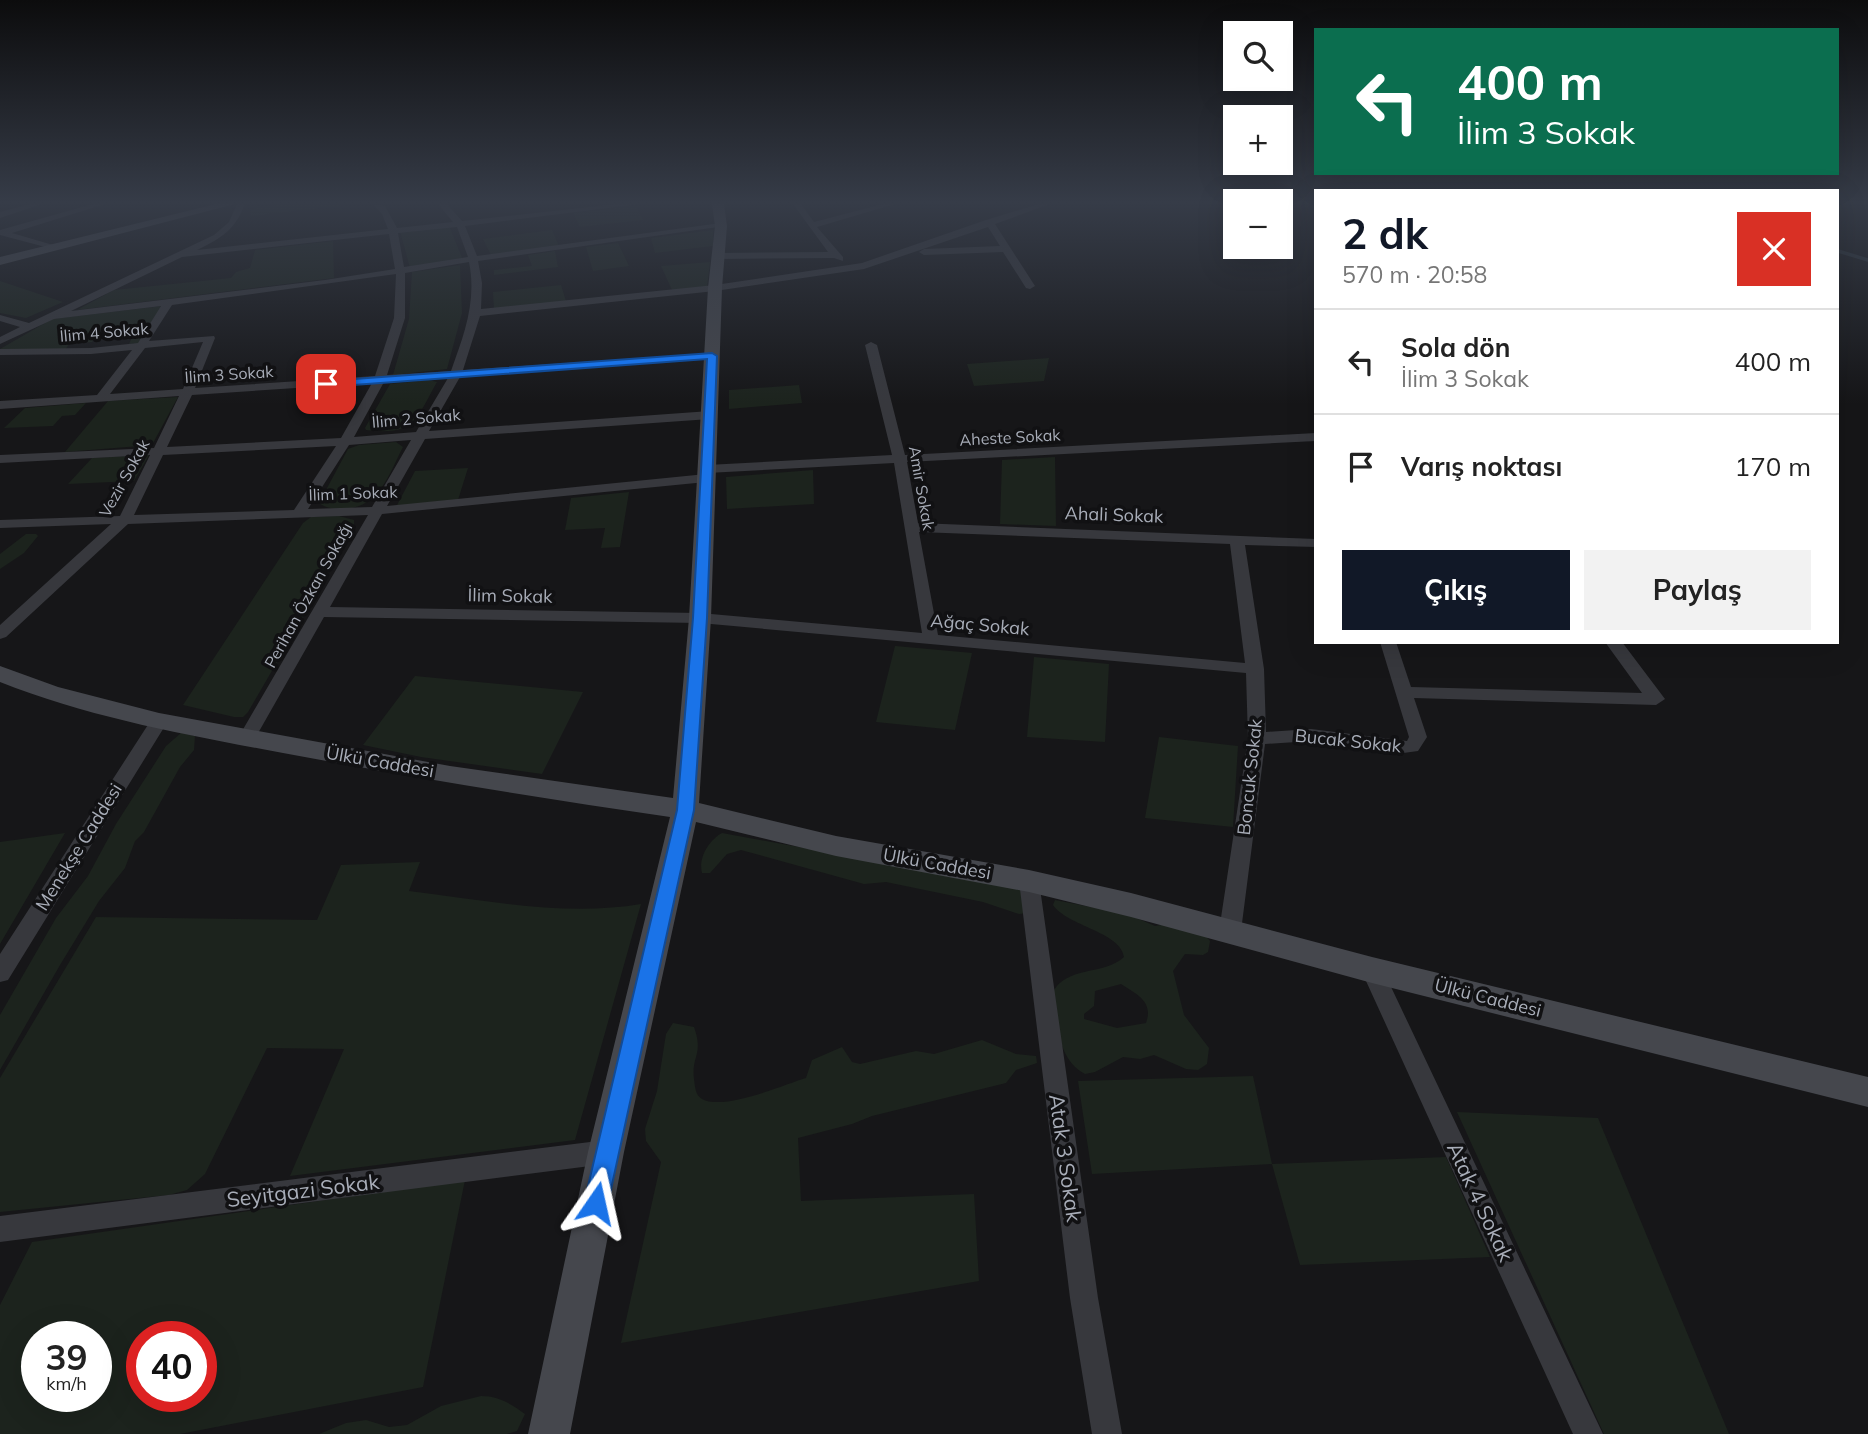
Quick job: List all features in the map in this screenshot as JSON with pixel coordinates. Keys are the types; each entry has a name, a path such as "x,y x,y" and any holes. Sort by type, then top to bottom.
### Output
{"street":[{"path":"0,341 144,271"},
{"path":"47,317 403,271 400,318 382,380 299,513"},
{"name":"Perihan Özkan Sokağı","path":"247,738 455,375 475,313 477,287 475,271"},
{"path":"550,1434 606,1152 685,810 700,618 717,271"},
{"path":"475,313 715,288 829,271"},
{"path":"1021,271 1030,286"},
{"path":"101,398 141,346 168,303"},
{"path":"0,318 28,326"},
{"name":"İlim 4 Sokak","path":"0,352 71,352 210,338"},
{"name":"Vezir Sokak","path":"0,634 125,519 187,393 210,338"},
{"name":"Amir Sokak","path":"871,345 900,460 931,640"},
{"name":"İlim 3 Sokak","path":"0,405 712,356"},
{"name":"İlim 2 Sokak","path":"0,459 343,442 710,415"},
{"name":"Aheste Sokak","path":"706,474 900,460 1314,437"},
{"name":"İlim 1 Sokak","path":"0,524 375,512 706,474"},
{"name":"Ahali Sokak","path":"911,527 1314,543"},
{"name":"Boncuk Sokak","path":"1230,931 1257,739 1256,668 1237,540"},
{"name":"İlim Sokak","path":"320,612 700,618"},
{"name":"Ağaç Sokak","path":"700,618 1256,668"},
{"name":"Bucak Sokak","path":"1257,739 1311,735 1396,748 1412,747 1418,737 1389,644"},
{"path":"1404,692 1656,699 1615,644"},
{"name":"Ülkü Caddesi","path":"0,673 51,693 159,721 450,775 685,810 836,846 1029,881 1372,970 1868,1092"},
{"name":"Menekşe Caddesi","path":"0,973 159,721"},
{"name":"Atak 3 Sokak","path":"1029,881 1084,1298 1107,1434"},
{"name":"Atak 4 Sokak","path":"1372,970 1588,1434"},
{"name":"Seyitgazi Sokak","path":"0,1230 606,1152"}],"shaded area":[{"path":"334,271 334,278 77,310 114,290 231,278 236,272"},
{"path":"460,271 462,313 447,369 393,375 409,319 412,272"},
{"path":"494,271 527,271 494,275"},
{"path":"663,271 709,271 707,287 672,290"},
{"path":"0,281 63,302 26,318 0,313"},
{"path":"561,285 566,301 494,309 493,292"},
{"path":"162,306 140,343 129,344 137,326 99,331 92,342 69,344 65,350 0,349 52,319"},
{"path":"1049,358 1044,381 974,386 967,364"},
{"path":"429,380 437,382 412,422 395,430 366,430 390,384"},
{"path":"799,385 802,403 729,409 729,390"},
{"path":"178,397 152,445 65,452 108,401"},
{"path":"86,403 75,415 62,416 53,426 4,428 25,408"},
{"path":"396,442 403,447 388,478 367,502 346,509 328,508 319,503 348,449 359,445"},
{"path":"149,455 134,481 68,484 92,458"},
{"path":"1055,457 1056,526 1000,524 1002,460"},
{"path":"468,468 458,500 396,507 415,471"},
{"path":"813,470 814,504 727,509 726,477"},
{"path":"629,492 620,547 601,548 605,528 565,530 571,498"},
{"path":"339,516 354,520 354,529 248,712 243,717 234,717 183,705 303,523 311,517"},
{"path":"26,534 38,536 24,553 0,569 0,554"},
{"path":"895,646 972,653 955,730 876,722"},
{"path":"1034,657 1109,664 1105,742 1027,737"},
{"path":"415,676 583,692 542,774 421,757 363,745"},
{"path":"181,733 195,736 194,750 180,767 144,832 135,841 125,868 99,901 0,1070 0,1015 56,918 88,876 116,824 166,746"},
{"path":"1159,737 1238,746 1233,827 1145,818"},
{"path":"65,833 0,944 0,842"},
{"path":"722,833 1023,888 1028,913 1019,914 983,902 886,882 864,884 741,850 727,854 710,873 702,873 706,850"},
{"path":"420,862 409,891 554,908 612,908 641,904 575,1140 290,1176 344,1049 267,1048 205,1174 187,1190 169,1195 0,1212 0,1078 96,917 317,920 341,865"},
{"path":"1055,900 1127,914 1155,926 1174,923 1205,935 1210,941 1208,952 1203,955 1185,954 1173,971 1184,1015 1209,1048 1207,1064 1198,1070 1186,1069 1154,1055 1140,1059 1123,1057 1095,1072 1085,1074 1076,1067 1069,1059 1060,1039 1052,994 1066,979 1106,967 1124,957 1121,948 1114,941 1070,918 1053,905","holes":["1121,984 1146,1004 1146,1023 1117,1028 1084,1019 1084,1014 1094,1006 1095,991"]},
{"path":"673,1023 694,1027 698,1044 694,1065 696,1090 702,1099 712,1102 739,1099 806,1078 812,1060 842,1047 852,1062 860,1064 916,1051 934,1054 982,1040 1016,1054 1036,1056 1037,1063 1016,1070 1006,1083 872,1116 798,1138 801,1201 974,1194 979,1281 621,1343 661,1162 646,1141 645,1129 657,1091 666,1034"},
{"path":"1253,1076 1272,1164 1092,1174 1078,1081"},
{"path":"1457,1112 1598,1118 1729,1434 1604,1434"},
{"path":"1446,1157 1490,1257 1300,1265 1272,1164"},
{"path":"465,1180 423,1387 180,1434 0,1434 0,1305 32,1242"},
{"path":"481,1396 505,1401 525,1414 517,1431 507,1434 319,1434 346,1423 366,1420 389,1427 407,1425 441,1406"}],"route":[{"path":"326,384 712,356 700,618 685,810 596,1203"}]}
